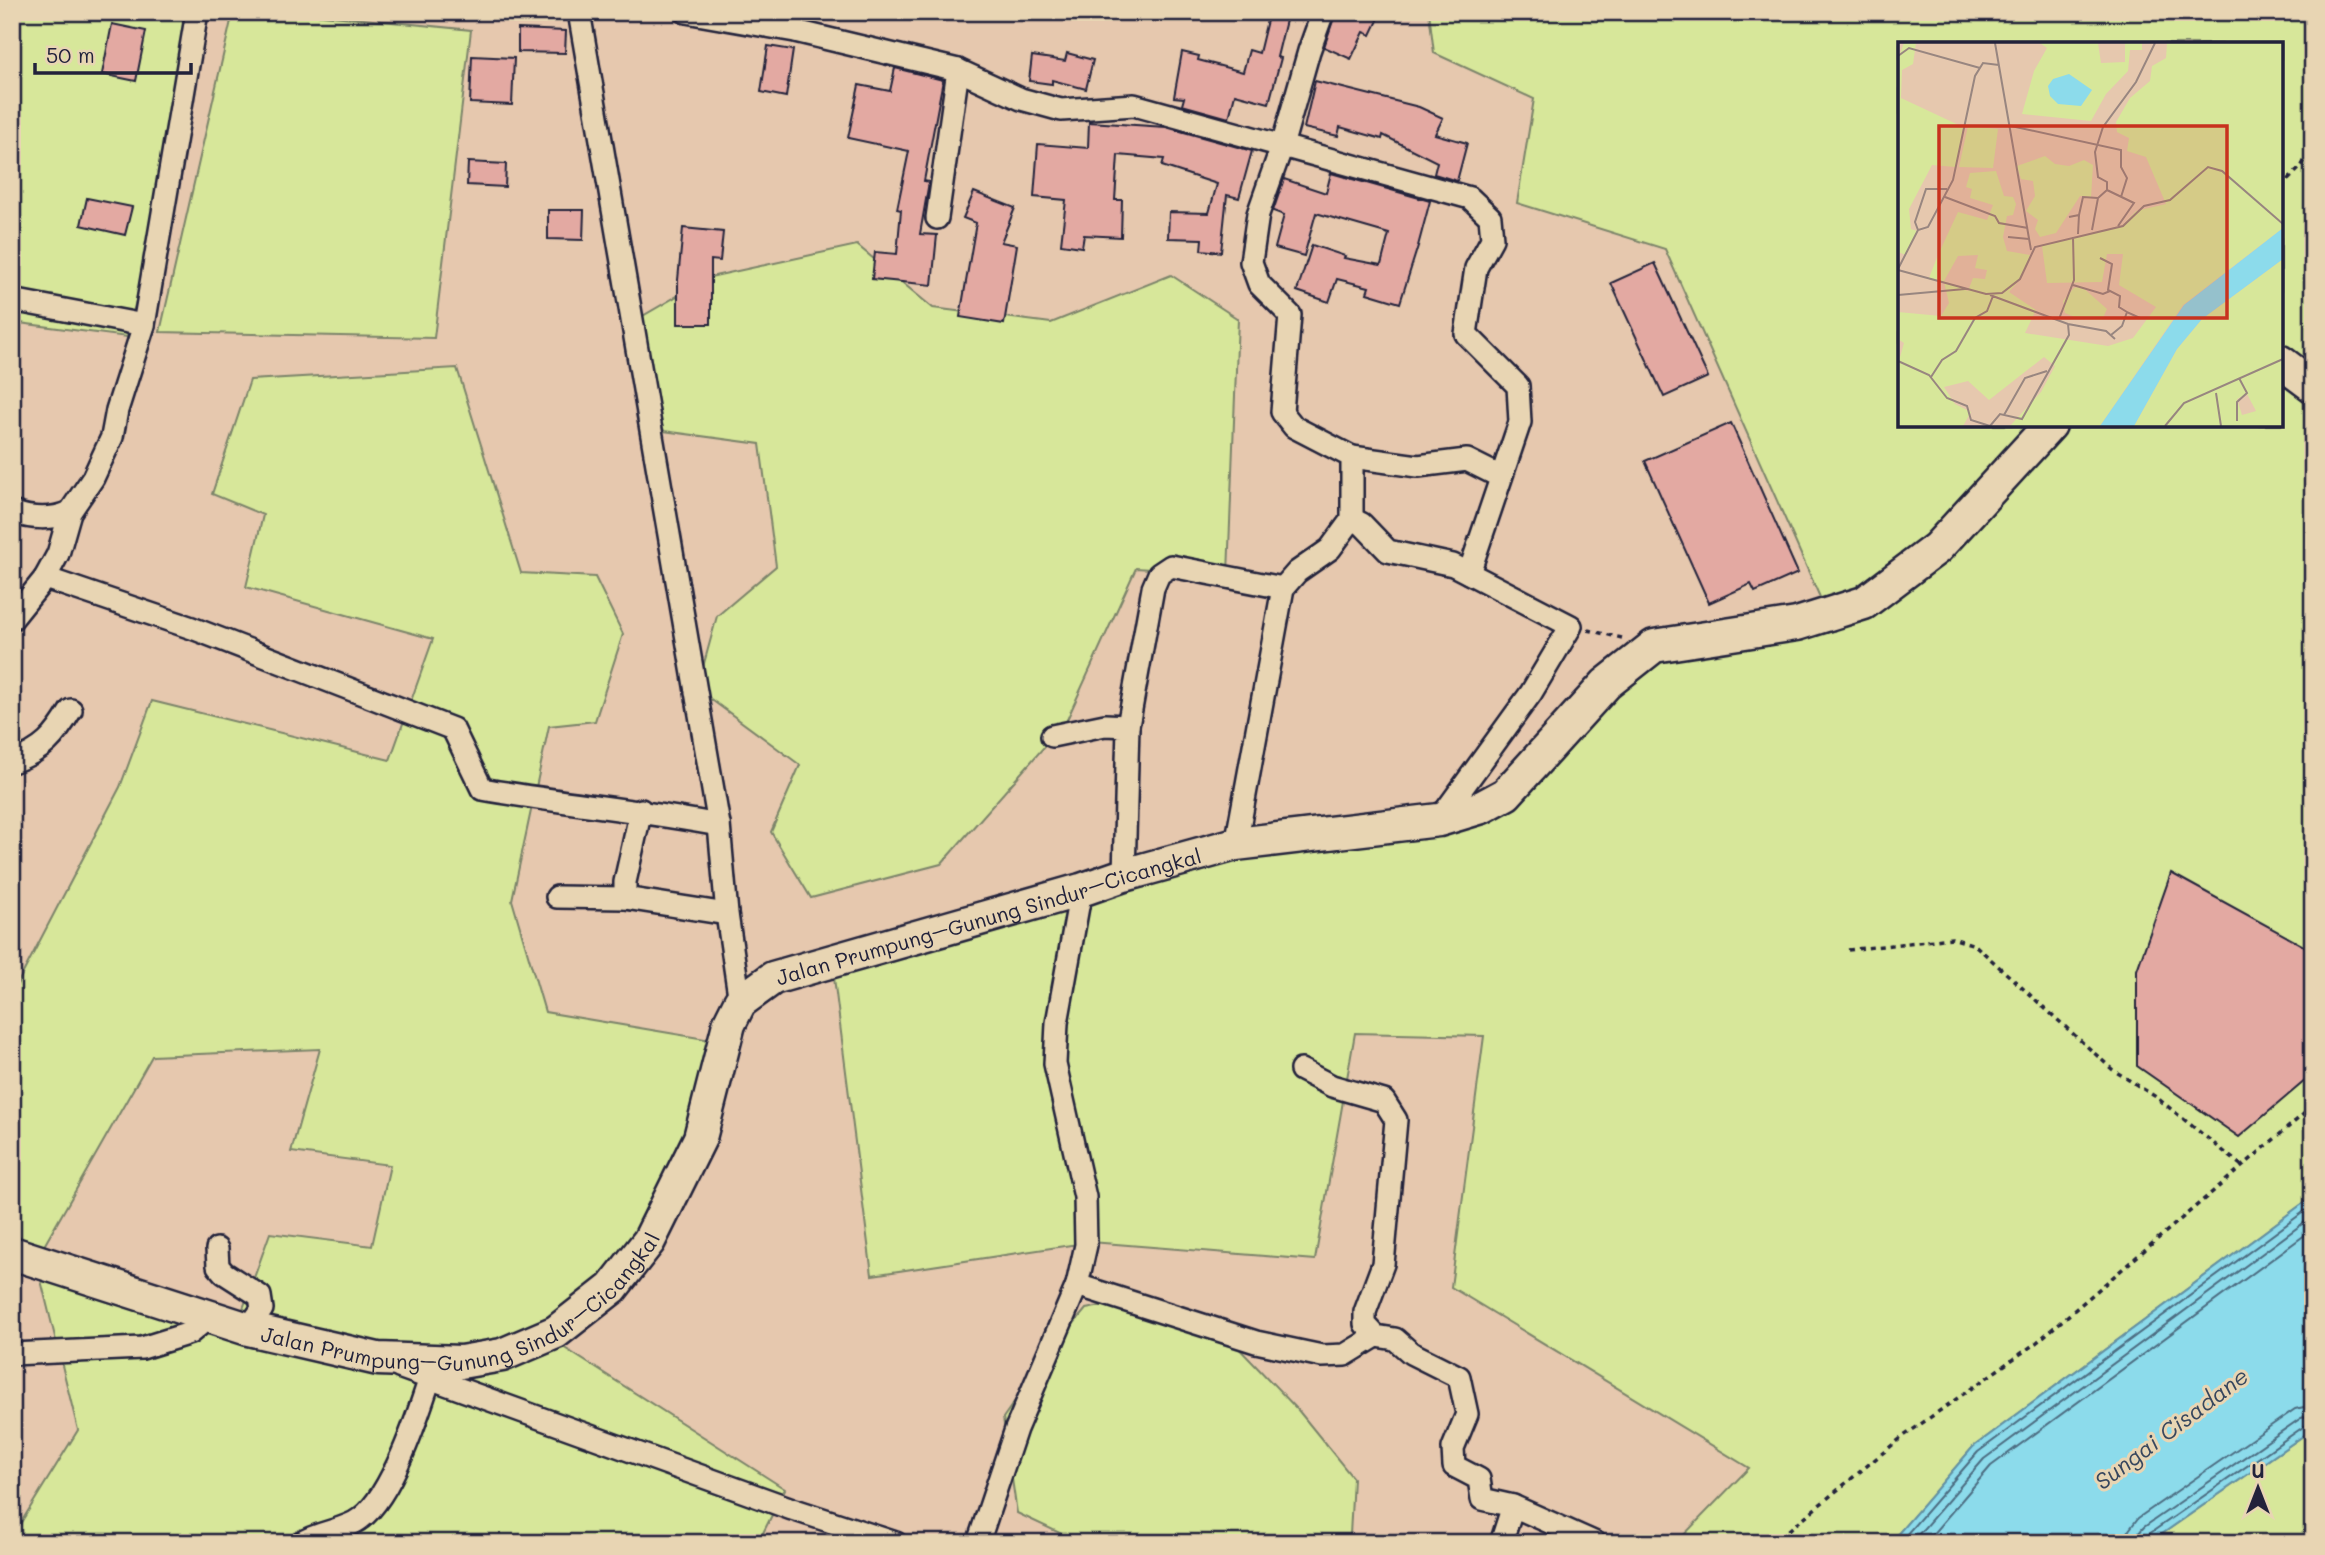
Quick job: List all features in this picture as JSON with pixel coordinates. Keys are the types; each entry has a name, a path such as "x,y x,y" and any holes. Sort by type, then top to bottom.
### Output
{"main road":[{"path":"2283,364 2313,387"},
{"name":"Jalan Prumpung–Gunung Sindur–Cicangkal","path":"12,1253 208,1318 378,1359 461,1362 502,1355 556,1332 612,1288 649,1241 700,1138 729,1024 740,1002 773,978 1236,845 1439,820 1482,807 1506,794 1606,684 1654,646 1797,624 1864,603 1937,548 2048,427"}],"street":[{"path":"12,619 45,578 58,554 70,512 93,478 112,437 117,410 144,325 197,12"},
{"path":"579,12 719,825 727,914 740,1002"},
{"path":"686,12 795,31 958,70 1021,99 1061,110 1134,106 1471,198 1490,217 1492,239 1476,268 1466,334 1518,386 1520,422 1469,573"},
{"path":"1323,12 1258,214 1251,262 1259,284 1290,315 1282,412 1294,428 1352,457 1418,466 1467,460 1502,477"},
{"path":"937,218 958,70"},
{"path":"12,300 144,325"},
{"path":"1236,845 1283,588 1297,572 1330,549 1352,519 1352,457"},
{"path":"12,512 23,516 56,518 70,512"},
{"path":"1352,519 1362,524 1388,551 1452,565 1571,626 1531,693 1439,820"},
{"path":"1124,875 1128,726 1153,589 1159,574 1171,566 1283,588"},
{"path":"45,578 192,628 453,729 482,789 568,804 641,810 719,825"},
{"path":"12,762 54,738 71,710"},
{"path":"1052,736 1105,725 1128,726"},
{"path":"625,898 625,882 641,810"},
{"path":"978,1543 1016,1429 1077,1285 1086,1245 1085,1198 1055,1064 1057,1023 1081,890"},
{"path":"557,897 625,898 727,914"},
{"path":"1301,1070 1332,1086 1384,1101 1396,1120 1383,1264 1366,1312 1366,1324 1376,1336"},
{"path":"217,1250 218,1266 224,1273 260,1296 262,1309 248,1329"},
{"path":"1077,1285 1256,1342 1322,1356 1345,1355 1376,1336 1395,1339 1411,1353 1459,1377 1467,1414 1453,1448 1454,1466 1479,1479 1482,1499 1513,1506 1596,1543"},
{"path":"12,1354 142,1348 190,1333 208,1318"},
{"path":"378,1359 792,1509 896,1543"},
{"path":"301,1543 360,1519 383,1494 421,1407 430,1378"},
{"path":"1501,1543 1513,1506"}],"path":[{"path":"2283,185 2301,167 2313,146"},
{"path":"1571,626 1654,646"},
{"path":"1848,950 1952,938 1975,945 2113,1070 2156,1097 2242,1166"},
{"path":"1773,1543 1901,1438 2036,1343 2313,1106"}],"green space":[{"path":"12,12 188,12 206,18 127,337 12,322"},
{"path":"233,12 293,12 471,30 434,338 160,332"},
{"path":"1429,12 2313,12 2313,1196 1973,1447 1890,1543 1676,1543 1749,1468 1451,1287 1484,1036 1355,1033 1315,1260 1091,1242 872,1275 833,970 1200,860 1477,814 1592,688 1667,655 1835,631 1665,249 1517,203 1534,99 1434,53"},
{"path":"857,245 933,308 1051,323 1171,275 1238,319 1228,574 1136,568 1066,722 941,864 811,898 771,832 800,765 697,689 717,616 776,566 760,444 664,431 629,324 710,277"},
{"path":"457,368 521,573 595,577 623,634 595,721 549,726 512,900 545,1012 729,1043 670,1225 560,1345 785,1489 758,1543 12,1543 12,1537 78,1430 36,1260 12,1254 12,994 120,787 152,701 390,760 433,639 246,587 263,515 212,494 250,380","holes":["320,1049 291,1152 390,1165 372,1246 270,1233 234,1334 36,1260 152,1056"]},
{"path":"1148,1297 1230,1339 1298,1410 1353,1478 1350,1535 1341,1543 1081,1543 1017,1513 1003,1418 1041,1363 1086,1309"},
{"path":"2313,1429 2313,1543 2149,1543"}],"water":[{"name":"Sungai Cisadane","path":"2313,1196 2313,1429 2149,1543 1890,1543 1973,1447"}],"building":[{"path":"1269,12 1288,12 1277,57 1281,58 1269,103 1235,94 1229,118 1182,105 1184,98 1174,97 1182,52 1199,56 1198,60 1243,72 1249,50 1259,53"},
{"path":"1336,12 1382,12 1371,35 1364,32 1351,59 1324,47"},
{"path":"112,24 146,31 136,81 102,74"},
{"path":"518,29 566,31 565,53 518,52"},
{"path":"768,46 793,50 786,97 761,92"},
{"path":"1067,53 1093,60 1086,89 1052,80 1052,84 1029,81 1032,56 1065,61"},
{"path":"472,56 514,58 512,105 470,103"},
{"path":"895,68 943,80 924,181 929,182 920,234 937,235 932,285 872,279 875,252 897,254 901,210 897,209 909,151 848,138 859,85 890,91"},
{"path":"1315,81 1419,107 1443,118 1435,134 1467,143 1457,181 1434,174 1437,162 1383,135 1382,139 1340,127 1338,136 1304,128"},
{"path":"1089,122 1166,127 1252,151 1239,198 1227,195 1221,252 1201,250 1202,239 1168,238 1169,212 1209,213 1217,184 1162,166 1164,159 1118,155 1115,200 1122,200 1121,237 1084,235 1082,247 1061,244 1066,200 1034,197 1038,144 1088,148"},
{"path":"468,162 506,164 505,187 467,185"},
{"path":"1331,173 1430,201 1400,303 1367,293 1369,287 1337,279 1329,302 1297,291 1312,245 1345,256 1344,258 1381,265 1389,234 1316,213 1304,256 1275,248 1284,215 1273,211 1284,179 1326,193"},
{"path":"974,192 1015,208 1001,242 1017,245 1004,324 960,317 976,223 963,218"},
{"path":"87,198 132,207 125,235 81,225"},
{"path":"548,210 584,210 583,240 548,239"},
{"path":"683,228 723,232 720,261 711,260 711,324 678,324 678,280"},
{"path":"1655,263 1708,377 1664,397 1611,283"},
{"path":"1731,423 1798,573 1755,592 1751,584 1709,603 1645,461"},
{"path":"2171,873 2313,951 2313,1074 2239,1137 2137,1066 2137,970"}]}
